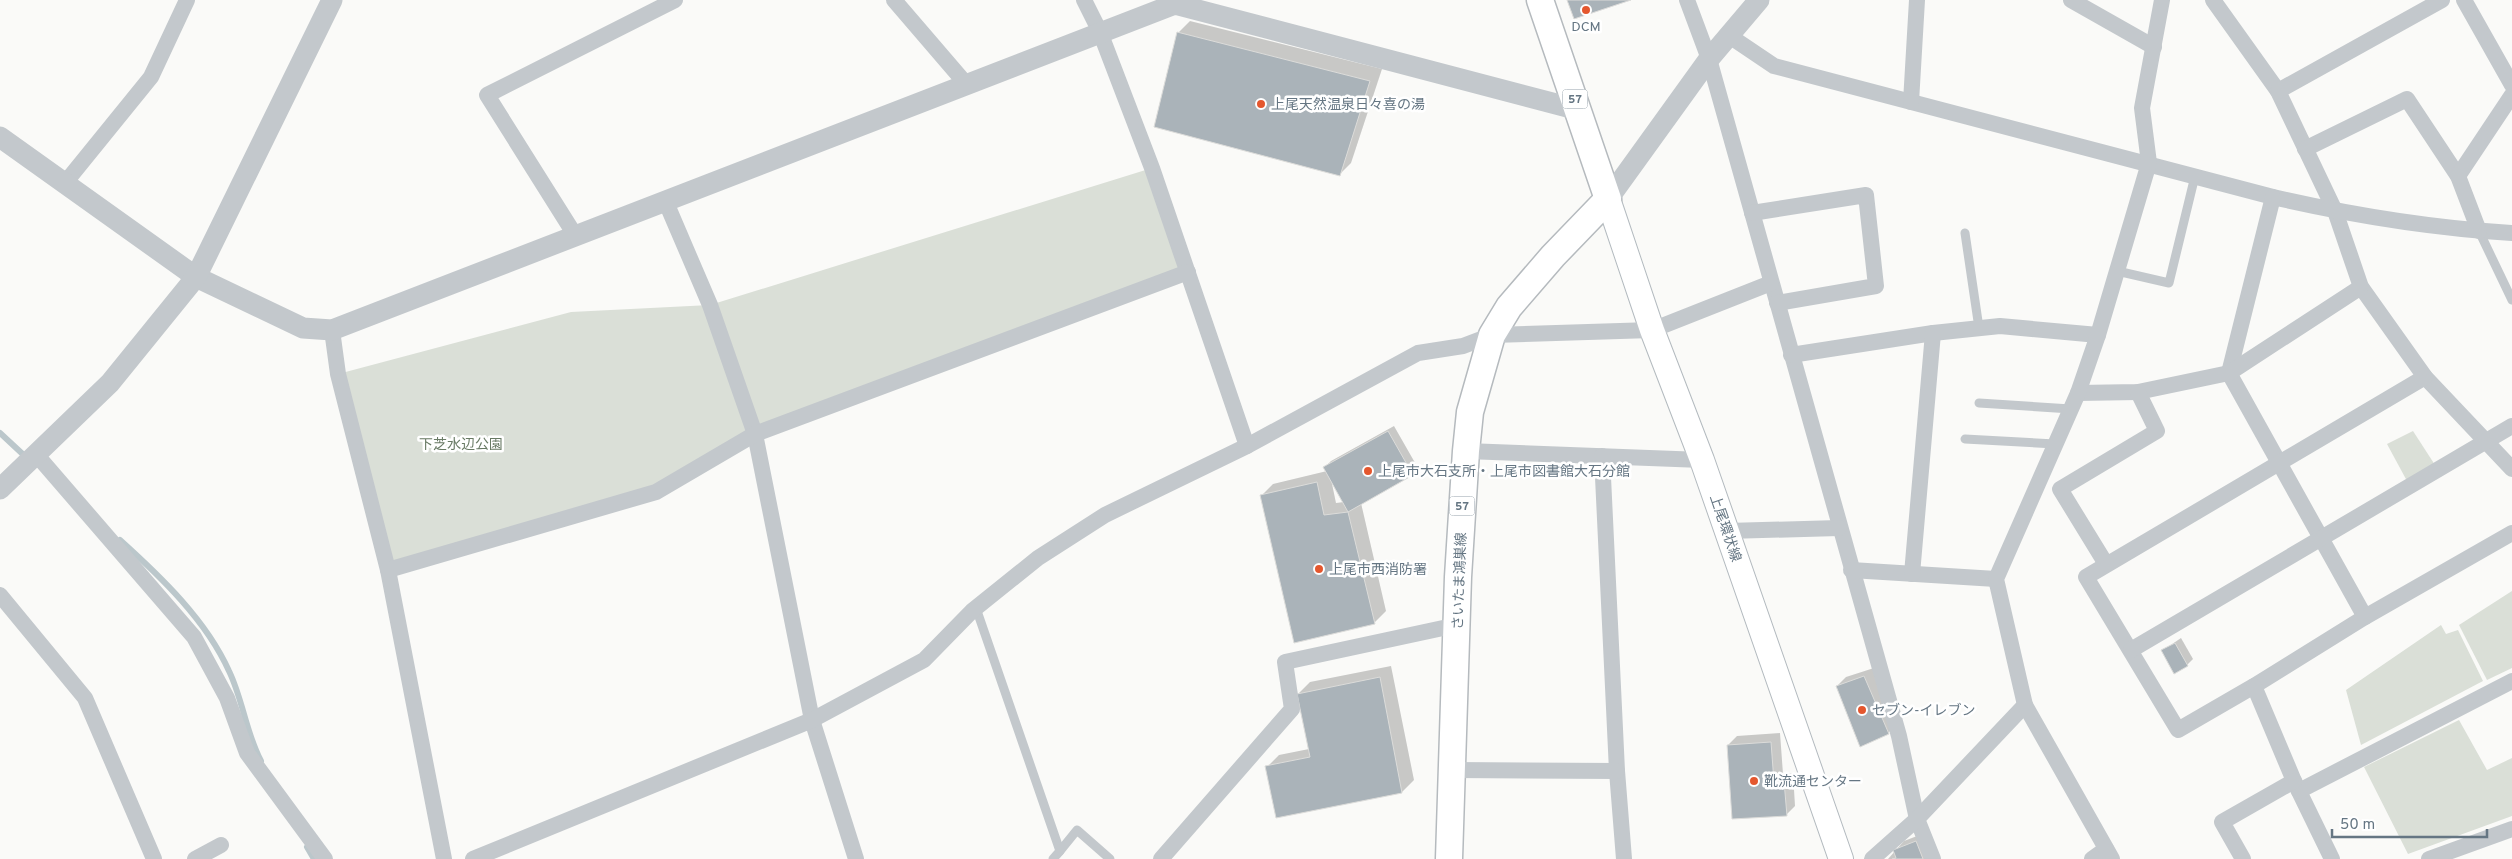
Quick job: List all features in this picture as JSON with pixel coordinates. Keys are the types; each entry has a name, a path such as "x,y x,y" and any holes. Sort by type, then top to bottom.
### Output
{"main road":[{"name":"57","path":"1540,0 1608,199"},
{"name":"上尾環状線","path":"1608,199 1652,330 1702,460 1841,859"},
{"name":"さいたま鴻巣線","path":"1449,859 1454,770 1457,625 1466,451 1470,412 1492,336 1509,307 1553,256 1608,199"}],"street":[{"path":"65,183 151,77 187,0"},
{"path":"0,489 35,453 110,383 196,277 332,0"},
{"path":"575,235 487,95 675,0"},
{"path":"894,0 967,85"},
{"path":"1084,0 1100,32 1152,168 1247,446"},
{"path":"1687,0 1709,59 1839,528 1900,736 1917,819 1933,859"},
{"path":"1608,199 1709,59 1728,34 1759,0"},
{"path":"1911,102 1917,0"},
{"path":"2071,0 2154,47"},
{"path":"2092,859 2109,854 2025,704 1996,579 2078,393 2098,336 2149,163 2142,108 2162,0"},
{"path":"2214,0 2278,91 2335,211 2361,287 2425,377 2485,443 2512,469"},
{"path":"2278,91 2442,0"},
{"path":"2464,0 2512,85"},
{"path":"0,136 196,277 303,328 332,330 967,85 1174,2 1579,110"},
{"path":"1728,34 1774,66 2273,197 2335,211 2479,231 2512,233"},
{"path":"2458,176 2512,95"},
{"path":"2305,149 2407,99 2458,176 2479,231"},
{"path":"1752,213 1866,195 1876,286 1777,302"},
{"path":"2273,197 2229,373 2365,617"},
{"path":"665,200 710,305 755,434 812,720 856,859"},
{"path":"388,570 656,492 755,434 1188,272"},
{"path":"473,859 812,720 924,660 976,608 1038,558 1105,515 1247,446 1418,353 1463,346 1492,336 1652,330 1771,283"},
{"path":"2078,393 2138,392 2229,373 2361,287"},
{"path":"1791,355 1933,333 2000,326 2098,336"},
{"path":"332,330 338,374 388,570 444,859"},
{"path":"1912,574 1933,333"},
{"path":"2425,377 2086,577 2178,730 2254,686 2365,617 2512,532"},
{"path":"2106,564 2060,489 2158,431 2138,392"},
{"path":"2131,650 2322,540 2512,426"},
{"path":"1466,451 1702,460"},
{"path":"35,453 194,637 226,698 247,753 325,859"},
{"path":"1602,456 1617,771 1624,859"},
{"path":"1727,531 1839,528"},
{"path":"1851,570 1996,579"},
{"path":"0,595 85,698 154,859"},
{"path":"1161,859 1292,709 1285,662 1457,625"},
{"path":"2243,859 2222,822 2512,680"},
{"path":"2254,686 2296,786 2332,859"},
{"path":"1872,859 1917,819 2025,704"},
{"path":"1454,770 1617,771"},
{"path":"2429,859 2512,829"},
{"path":"195,859 221,845"}],"lane":[{"path":"2117,271 2169,283 2195,176"},
{"path":"2479,231 2512,300"},
{"path":"1965,233 1979,328"},
{"path":"1979,403 2071,409"},
{"path":"1965,439 2056,444"},
{"path":"976,608 1060,851"},
{"path":"1053,859 1077,830 1110,859"}],"green space":[{"name":"下芝水辺公園","path":"1152,168 1188,272 755,434 656,492 388,570 338,374 571,312 710,305"},
{"path":"2413,431 2435,465 2407,481 2387,444"},
{"path":"2512,591 2512,668 2487,680 2459,625"},
{"path":"2441,625 2446,634 2458,630 2483,681 2361,745 2346,690"},
{"path":"2459,720 2487,770 2512,758 2512,816 2408,854 2364,767"}],"building":[{"name":"DCM","path":"1567,0 1631,0 1574,19"},
{"name":"上尾天然温泉日々喜の湯","path":"1177,32 1370,81 1340,176 1154,127"},
{"name":"上尾市大石支所・上尾市図書館大石分館","path":"1388,431 1413,475 1348,512 1323,467"},
{"name":"上尾市西消防署","path":"1317,482 1324,515 1348,512 1375,624 1294,643 1260,495"},
{"path":"2175,643 2188,666 2174,674 2161,650"},
{"name":"セブン-イレブン","path":"1864,676 1889,734 1860,747 1836,686"},
{"path":"1380,677 1402,793 1276,818 1265,766 1310,757 1297,694"},
{"path":"1771,742 1774,782 1784,781 1787,816 1732,819 1727,745"},
{"path":"1916,841 1923,859 1892,859 1896,858 1893,850"}],"waterway":[{"path":"0,433 28,459"},
{"path":"120,540 181,600 208,634 234,682 261,761"},
{"path":"307,847 314,859"}],"place":[{"name":"DCM","path":"1586,10"},
{"name":"上尾天然温泉日々喜の湯","path":"1261,104"},
{"name":"上尾市大石支所・上尾市図書館大石分館","path":"1368,471"},
{"name":"上尾市西消防署","path":"1319,569"},
{"name":"セブン-イレブン","path":"1862,710"},
{"name":"靴流通センター","path":"1754,781"}]}
